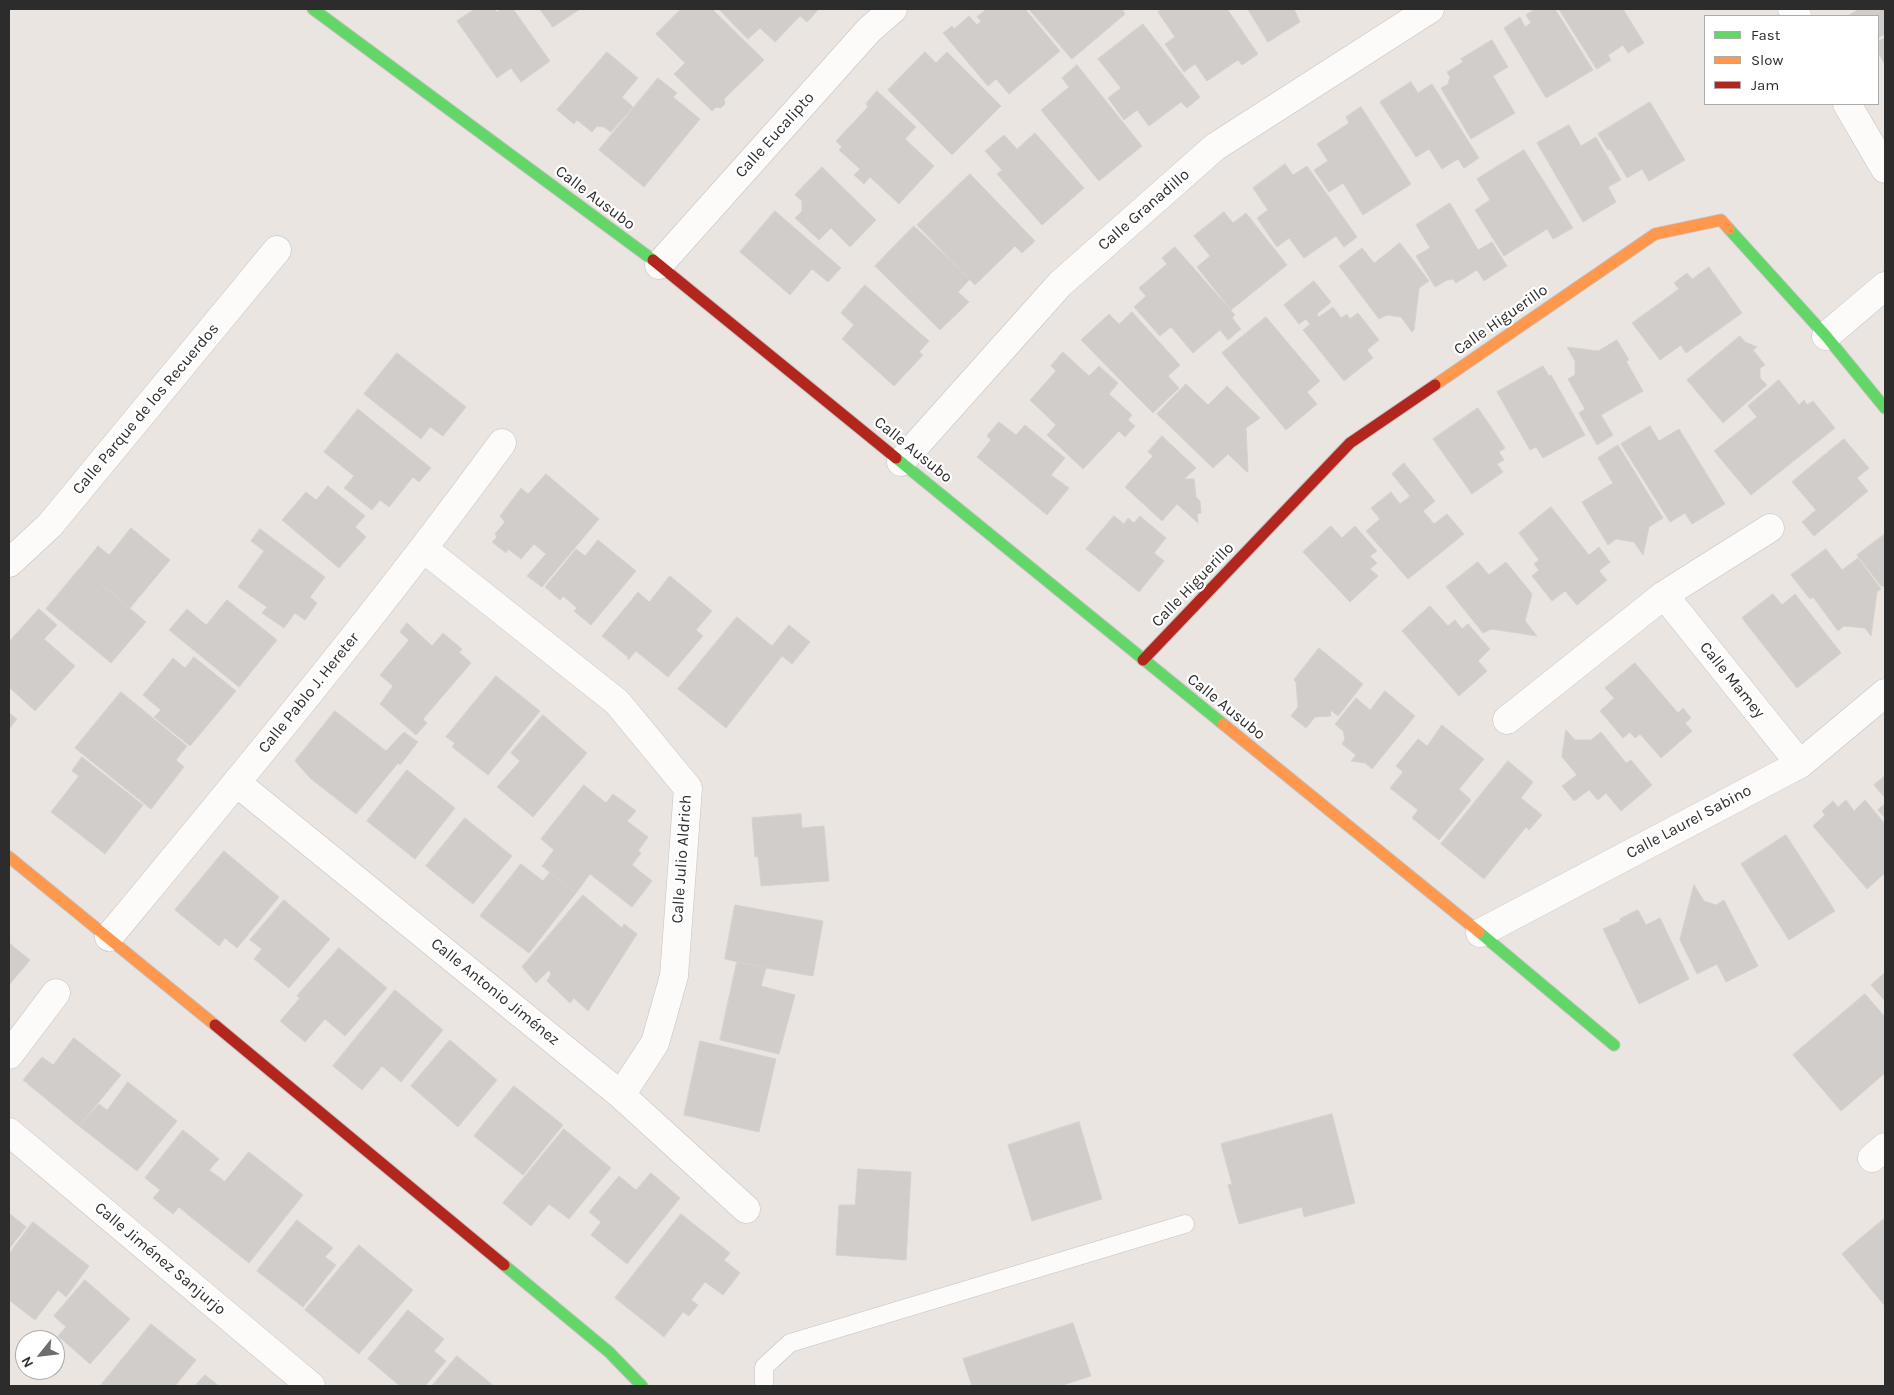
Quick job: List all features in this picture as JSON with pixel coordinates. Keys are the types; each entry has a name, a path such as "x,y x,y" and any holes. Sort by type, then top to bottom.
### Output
{"street":[{"name":"Calle Ausubo","path":"313,9 658,265 1614,1044"},
{"name":"Calle Eucalipto","path":"658,265 869,30 893,9"},
{"name":"Calle Granadillo","path":"901,462 1060,284 1215,147 1430,9"},
{"path":"1848,105 1885,169"},
{"name":"Calle Higuerillo","path":"1143,660 1350,443 1655,234 1722,220 1826,336 1885,408"},
{"name":"Calle Parque de los Recuerdos","path":"9,562 50,525 277,250"},
{"path":"1826,336 1885,286"},
{"name":"Calle Pablo J. Hereter","path":"110,937 237,783 424,549 502,443"},
{"path":"1507,720 1664,596 1770,528"},
{"name":"Calle Julio Aldrich","path":"424,549 617,702 688,788 674,976 655,1043 621,1095"},
{"name":"Calle Mamey","path":"1664,596 1800,764"},
{"name":"Calle Laurel Sabino","path":"1480,933 1800,764 1885,693"},
{"name":"Calle Antonio Jiménez","path":"237,783 621,1095 746,1209"},
{"path":"9,857 110,937 609,1352 642,1386"},
{"path":"9,1055 56,993"},
{"name":"Calle Jiménez Sanjurjo","path":"9,1132 311,1386"}],"lane":[{"path":"764,1386 764,1366 790,1343 1185,1224"}],"building":[{"path":"475,9 494,9 497,12 501,9 513,9 550,61 521,82 511,68 497,78 457,21"},
{"path":"540,9 580,9 553,27"},
{"path":"681,9 712,9 764,60 724,99 725,104 721,108 716,107 712,111 674,74 685,63 656,34"},
{"path":"719,9 819,9 807,22 800,16 775,42 760,28 748,39"},
{"path":"987,9 1025,9 1060,51 1009,94 996,79 988,86 943,33 952,26 954,29 969,16 977,25 981,21 977,17"},
{"path":"1029,9 1122,9 1125,14 1072,59"},
{"path":"1163,9 1227,9 1258,54 1242,65 1238,60 1207,81 1195,64 1184,72 1165,44 1175,37 1158,12"},
{"path":"1248,9 1294,9 1300,22 1268,42"},
{"path":"1536,9 1555,9 1593,70 1546,98 1504,28 1520,17 1525,27 1531,23 1526,15"},
{"path":"1559,9 1623,9 1644,43 1628,53 1623,45 1608,55 1611,60 1597,69"},
{"path":"1859,9 1885,9 1885,34 1879,37 1879,15 1850,15"},
{"path":"1143,24 1200,97 1187,108 1181,102 1149,126 1137,110 1124,120 1108,98 1121,88 1098,59"},
{"path":"1885,38 1885,65 1879,54 1879,41"},
{"path":"1492,40 1508,67 1493,76 1515,113 1471,139 1441,88 1448,84 1450,77 1447,72 1463,62 1461,59"},
{"path":"607,52 638,78 622,97 633,107 611,132 604,127 597,126 592,132 577,120 574,124 557,110"},
{"path":"925,52 936,63 947,52 1001,106 952,155 888,90"},
{"path":"1077,65 1142,146 1099,181 1041,110 1069,87 1062,78"},
{"path":"658,78 677,93 673,97 700,119 644,187 599,150"},
{"path":"1411,82 1418,93 1432,84 1479,158 1464,168 1458,159 1442,169 1429,149 1416,157 1380,102"},
{"path":"877,91 916,127 905,139 934,166 899,204 870,177 864,184 854,175 860,169 839,150 842,147 836,141 868,107 866,104"},
{"path":"1650,102 1685,160 1649,181 1642,169 1627,178 1610,149 1608,150 1598,134"},
{"path":"1361,107 1411,184 1363,215 1343,183 1329,192 1314,170 1328,161 1317,144 1349,123 1346,117"},
{"path":"1569,125 1581,146 1596,137 1621,180 1608,187 1616,202 1583,222 1537,143"},
{"path":"1035,133 1084,188 1042,225 997,174 1002,170 985,151 1004,135 1017,149"},
{"path":"1524,150 1573,228 1553,239 1547,229 1504,256 1475,210 1490,200 1477,179"},
{"path":"1285,164 1293,175 1307,166 1357,237 1344,247 1336,236 1304,258 1289,238 1277,247 1257,218 1268,210 1253,188"},
{"path":"822,167 876,220 850,247 831,228 819,240 795,218 802,211 802,201 795,195"},
{"path":"970,174 1035,241 1022,253 1015,246 975,285 917,225"},
{"path":"1450,203 1478,250 1492,242 1507,266 1484,281 1477,270 1456,283 1453,279 1447,280 1435,287 1416,256 1430,248 1416,225"},
{"path":"775,211 841,268 828,282 812,269 790,295 740,252"},
{"path":"1224,212 1233,223 1246,213 1287,265 1231,310 1197,267 1210,256 1194,236"},
{"path":"914,226 970,279 958,292 969,302 940,330 875,266"},
{"path":"1400,243 1429,281 1419,288 1414,330 1412,332 1401,317 1387,315 1379,319 1339,266 1362,248 1374,263"},
{"path":"1175,247 1235,315 1232,318 1241,329 1228,340 1220,330 1193,353 1171,327 1160,336 1134,307 1146,296 1139,288 1167,264 1162,258"},
{"path":"1709,267 1742,313 1686,353 1681,345 1660,360 1632,323 1679,289 1674,283 1687,273 1692,279"},
{"path":"1314,281 1331,302 1317,314 1319,317 1333,307 1341,318 1347,314 1350,319 1358,313 1379,340 1367,350 1373,358 1344,381 1303,330 1310,324 1306,319 1299,324 1284,305"},
{"path":"865,285 929,341 919,352 923,355 894,386 842,339 854,325 841,313"},
{"path":"1132,312 1180,365 1168,376 1179,388 1153,413 1081,340 1109,314 1119,324"},
{"path":"1266,317 1320,381 1307,392 1317,404 1286,430 1222,353"},
{"path":"1740,336 1745,342 1757,347 1753,350 1765,365 1760,368 1760,378 1767,385 1723,423 1687,380"},
{"path":"1617,340 1629,360 1626,361 1643,391 1601,415 1613,435 1597,445 1579,413 1585,409 1568,379 1575,375 1575,361 1567,347 1598,351"},
{"path":"1063,352 1089,376 1099,366 1118,383 1109,394 1132,415 1128,420 1135,426 1125,437 1119,431 1083,469 1047,435 1056,425 1030,400 1056,371 1051,366"},
{"path":"397,353 466,407 443,436 430,427 421,439 364,394"},
{"path":"1543,366 1549,376 1551,375 1585,435 1543,458 1536,447 1530,450 1497,392"},
{"path":"1779,380 1799,405 1804,400 1807,405 1813,401 1835,428 1751,495 1714,451 1757,417 1748,406"},
{"path":"1186,384 1208,405 1227,386 1260,418 1246,428 1247,472 1228,454 1213,468 1157,414"},
{"path":"1478,408 1505,448 1499,452 1504,460 1497,464 1503,472 1472,494 1433,439"},
{"path":"358,409 431,468 419,482 413,477 389,507 380,500 372,510 344,488 354,476 324,452"},
{"path":"999,422 1016,435 1025,425 1065,458 1051,475 1069,488 1047,515 977,457 991,440 987,436"},
{"path":"1650,426 1659,441 1679,429 1725,504 1692,524 1685,513 1670,522 1621,444"},
{"path":"1162,436 1196,468 1184,479 1194,479 1196,497 1200,501 1201,513 1197,514 1198,523 1177,504 1162,521 1125,487 1153,456 1148,452"},
{"path":"1844,439 1869,468 1857,478 1868,491 1814,536 1802,522 1816,510 1792,482"},
{"path":"1618,445 1663,518 1649,527 1643,555 1634,542 1616,539 1608,545 1582,502 1613,483 1598,458"},
{"path":"1404,463 1435,501 1423,511 1434,524 1447,514 1464,534 1408,579 1366,531 1380,519 1371,508 1391,492 1400,504 1410,496 1392,474"},
{"path":"546,474 599,519 542,587 527,576 546,554 534,544 521,559 508,549 506,553 492,542 497,537 495,534 505,522 500,516 521,488 528,494"},
{"path":"328,486 365,516 355,527 366,537 339,568 282,520 306,492 316,500"},
{"path":"1551,507 1589,555 1599,547 1610,562 1599,571 1607,580 1577,605 1565,591 1552,601 1532,576 1539,570 1534,564 1539,560 1519,533"},
{"path":"1114,516 1124,524 1128,518 1134,523 1140,516 1166,538 1154,553 1164,561 1139,592 1086,549"},
{"path":"1331,526 1342,538 1355,526 1377,551 1370,556 1377,563 1370,569 1378,576 1350,602 1303,552"},
{"path":"131,528 170,560 130,608 81,567 98,546 109,555"},
{"path":"260,529 325,577 310,597 317,603 305,620 295,613 284,628 262,613 267,607 238,587 264,551 251,541"},
{"path":"1885,534 1885,586 1881,586 1857,555"},
{"path":"598,540 636,571 591,625 574,611 577,608 563,596 560,600 545,587 576,549 585,556"},
{"path":"1826,549 1842,570 1858,558 1881,589 1877,592 1871,636 1865,628 1844,626 1838,631 1813,597 1810,599 1791,575"},
{"path":"1478,562 1489,575 1506,562 1532,594 1525,621 1537,636 1491,629 1483,633 1446,587"},
{"path":"81,567 146,622 111,663 46,609"},
{"path":"670,576 712,611 696,630 703,636 668,677 636,651 628,660 628,657 602,636 638,592 649,602"},
{"path":"1773,594 1782,605 1795,594 1841,653 1797,688 1742,618"},
{"path":"227,600 277,640 239,687 169,630 187,609 206,625"},
{"path":"1430,606 1448,626 1455,620 1462,629 1468,624 1490,649 1478,661 1487,671 1459,696 1402,631"},
{"path":"39,609 57,625 44,639 75,666 35,711 9,687 9,642"},
{"path":"737,617 772,646 789,625 810,642 792,664 782,656 726,728 678,689"},
{"path":"407,623 432,646 443,633 462,649 459,652 471,663 423,719 427,723 416,735 380,704 393,686 380,675 409,640 400,632"},
{"path":"1319,648 1363,684 1338,716 1330,710 1331,716 1315,717 1306,728 1291,716 1298,707 1296,682 1294,680"},
{"path":"194,657 236,691 190,746 154,717 161,710 143,695 173,658 185,668"},
{"path":"1635,663 1678,713 1683,708 1691,718 1685,723 1692,731 1661,758 1640,734 1635,738 1630,732 1623,738 1600,711 1614,698 1605,688"},
{"path":"496,676 540,711 488,775 452,747 455,743 446,737"},
{"path":"1385,691 1415,716 1372,769 1365,763 1351,761 1356,755 1342,744 1345,739 1343,731 1335,724 1356,698 1370,710"},
{"path":"121,692 187,746 176,760 184,767 151,809 75,748"},
{"path":"335,711 386,751 404,732 418,742 356,814 310,778 295,761"},
{"path":"9,713 17,719 9,729"},
{"path":"543,715 587,753 533,817 497,787 520,761 511,753"},
{"path":"1442,725 1484,759 1459,789 1471,800 1439,840 1412,818 1418,810 1390,788 1403,772 1396,766 1418,739 1427,746"},
{"path":"1566,730 1575,740 1591,740 1601,732 1626,763 1631,760 1652,785 1621,811 1606,793 1598,800 1589,790 1574,801 1562,786 1577,775 1562,757"},
{"path":"82,757 143,805 105,854 51,812 79,776 72,771"},
{"path":"1508,761 1533,782 1521,798 1542,815 1529,830 1526,827 1484,879 1441,844"},
{"path":"407,770 455,808 415,859 367,821"},
{"path":"1885,776 1885,798 1874,785"},
{"path":"584,785 606,803 613,794 636,811 627,821 648,837 638,851 641,853 632,865 652,881 632,907 590,874 576,893 542,866 554,850 541,839"},
{"path":"1846,800 1854,811 1865,800 1885,824 1885,873 1867,889 1813,826 1825,815 1822,811 1833,801 1838,807"},
{"path":"1885,804 1885,818 1878,810"},
{"path":"801,814 802,828 824,826 829,881 761,886 758,856 755,857 752,818"},
{"path":"465,818 512,856 473,904 426,866"},
{"path":"1786,835 1835,911 1789,940 1741,864"},
{"path":"224,851 279,897 237,948 225,938 219,946 175,910"},
{"path":"521,864 543,881 550,872 576,893 529,953 480,916"},
{"path":"1694,885 1704,901 1716,905 1724,900 1758,966 1726,982 1717,964 1697,974 1680,940"},
{"path":"583,895 622,928 624,924 637,934 588,1011 574,998 570,1003 547,981 551,974 549,970 536,983 522,967"},
{"path":"284,900 330,939 289,988 254,959 262,949 250,940"},
{"path":"735,905 823,921 813,976 725,959"},
{"path":"1638,910 1646,925 1660,918 1689,979 1639,1004 1603,929 1621,921 1620,919"},
{"path":"9,943 30,960 9,985"},
{"path":"339,948 387,988 345,1036 325,1019 305,1042 280,1021 300,998 297,996"},
{"path":"737,962 766,968 761,986 795,995 779,1054 720,1040"},
{"path":"1885,973 1885,1001 1871,985"},
{"path":"395,990 443,1030 401,1082 382,1066 362,1090 333,1066"},
{"path":"1865,994 1885,1017 1885,1073 1841,1111 1793,1055"},
{"path":"74,1038 121,1075 79,1126 23,1080 42,1057 53,1065"},
{"path":"450,1040 497,1080 458,1127 411,1086"},
{"path":"700,1041 776,1059 759,1132 684,1115"},
{"path":"128,1082 177,1121 137,1171 79,1126 99,1104 107,1110"},
{"path":"514,1086 563,1125 523,1175 474,1136"},
{"path":"1332,1114 1355,1203 1304,1217 1302,1207 1239,1224 1228,1185 1232,1184 1221,1144"},
{"path":"1079,1122 1102,1199 1032,1221 1008,1145"},
{"path":"564,1129 611,1168 569,1219 549,1204 531,1226 503,1203"},
{"path":"183,1130 219,1159 209,1170 223,1180 192,1218 179,1207 173,1214 153,1198 160,1190 145,1178"},
{"path":"249,1152 303,1195 249,1263 192,1218"},
{"path":"858,1169 911,1172 906,1260 836,1255 839,1205 855,1205"},
{"path":"651,1173 680,1198 627,1264 591,1235 601,1222 589,1212 619,1176 636,1190"},
{"path":"9,1213 26,1227 9,1249"},
{"path":"681,1214 730,1253 724,1260 740,1273 723,1295 705,1282 691,1300 698,1305 689,1316 683,1312 664,1337 615,1298"},
{"path":"1885,1218 1885,1306 1842,1254"},
{"path":"297,1220 333,1248 325,1257 336,1265 303,1307 257,1271"},
{"path":"33,1222 89,1266 66,1297 58,1290 35,1320 9,1300 9,1254"},
{"path":"359,1245 413,1290 359,1354 305,1310"},
{"path":"85,1280 130,1319 90,1364 65,1342 65,1330 63,1330 66,1327 54,1316"},
{"path":"408,1310 444,1339 434,1351 446,1361 425,1386 400,1386 368,1359"},
{"path":"1073,1323 1091,1376 1060,1386 972,1386 963,1359"},
{"path":"151,1324 196,1360 175,1386 100,1386"},
{"path":"457,1356 494,1386 432,1386"},
{"path":"205,1375 219,1386 195,1386"}],"traffic: fast":[{"path":"313,9 653,260"},
{"path":"1729,229 1826,336 1885,408"},
{"path":"896,458 1223,724"},
{"path":"1479,932 1614,1045"},
{"path":"504,1265 609,1352 642,1386"}],"traffic: slow":[{"path":"1435,385 1655,234 1721,220 1729,229"},
{"path":"1223,724 1479,932"},
{"path":"9,857 215,1025"}],"traffic: jam":[{"path":"653,260 896,458"},
{"path":"1143,660 1350,443 1435,385"},
{"path":"215,1025 504,1265"}]}
